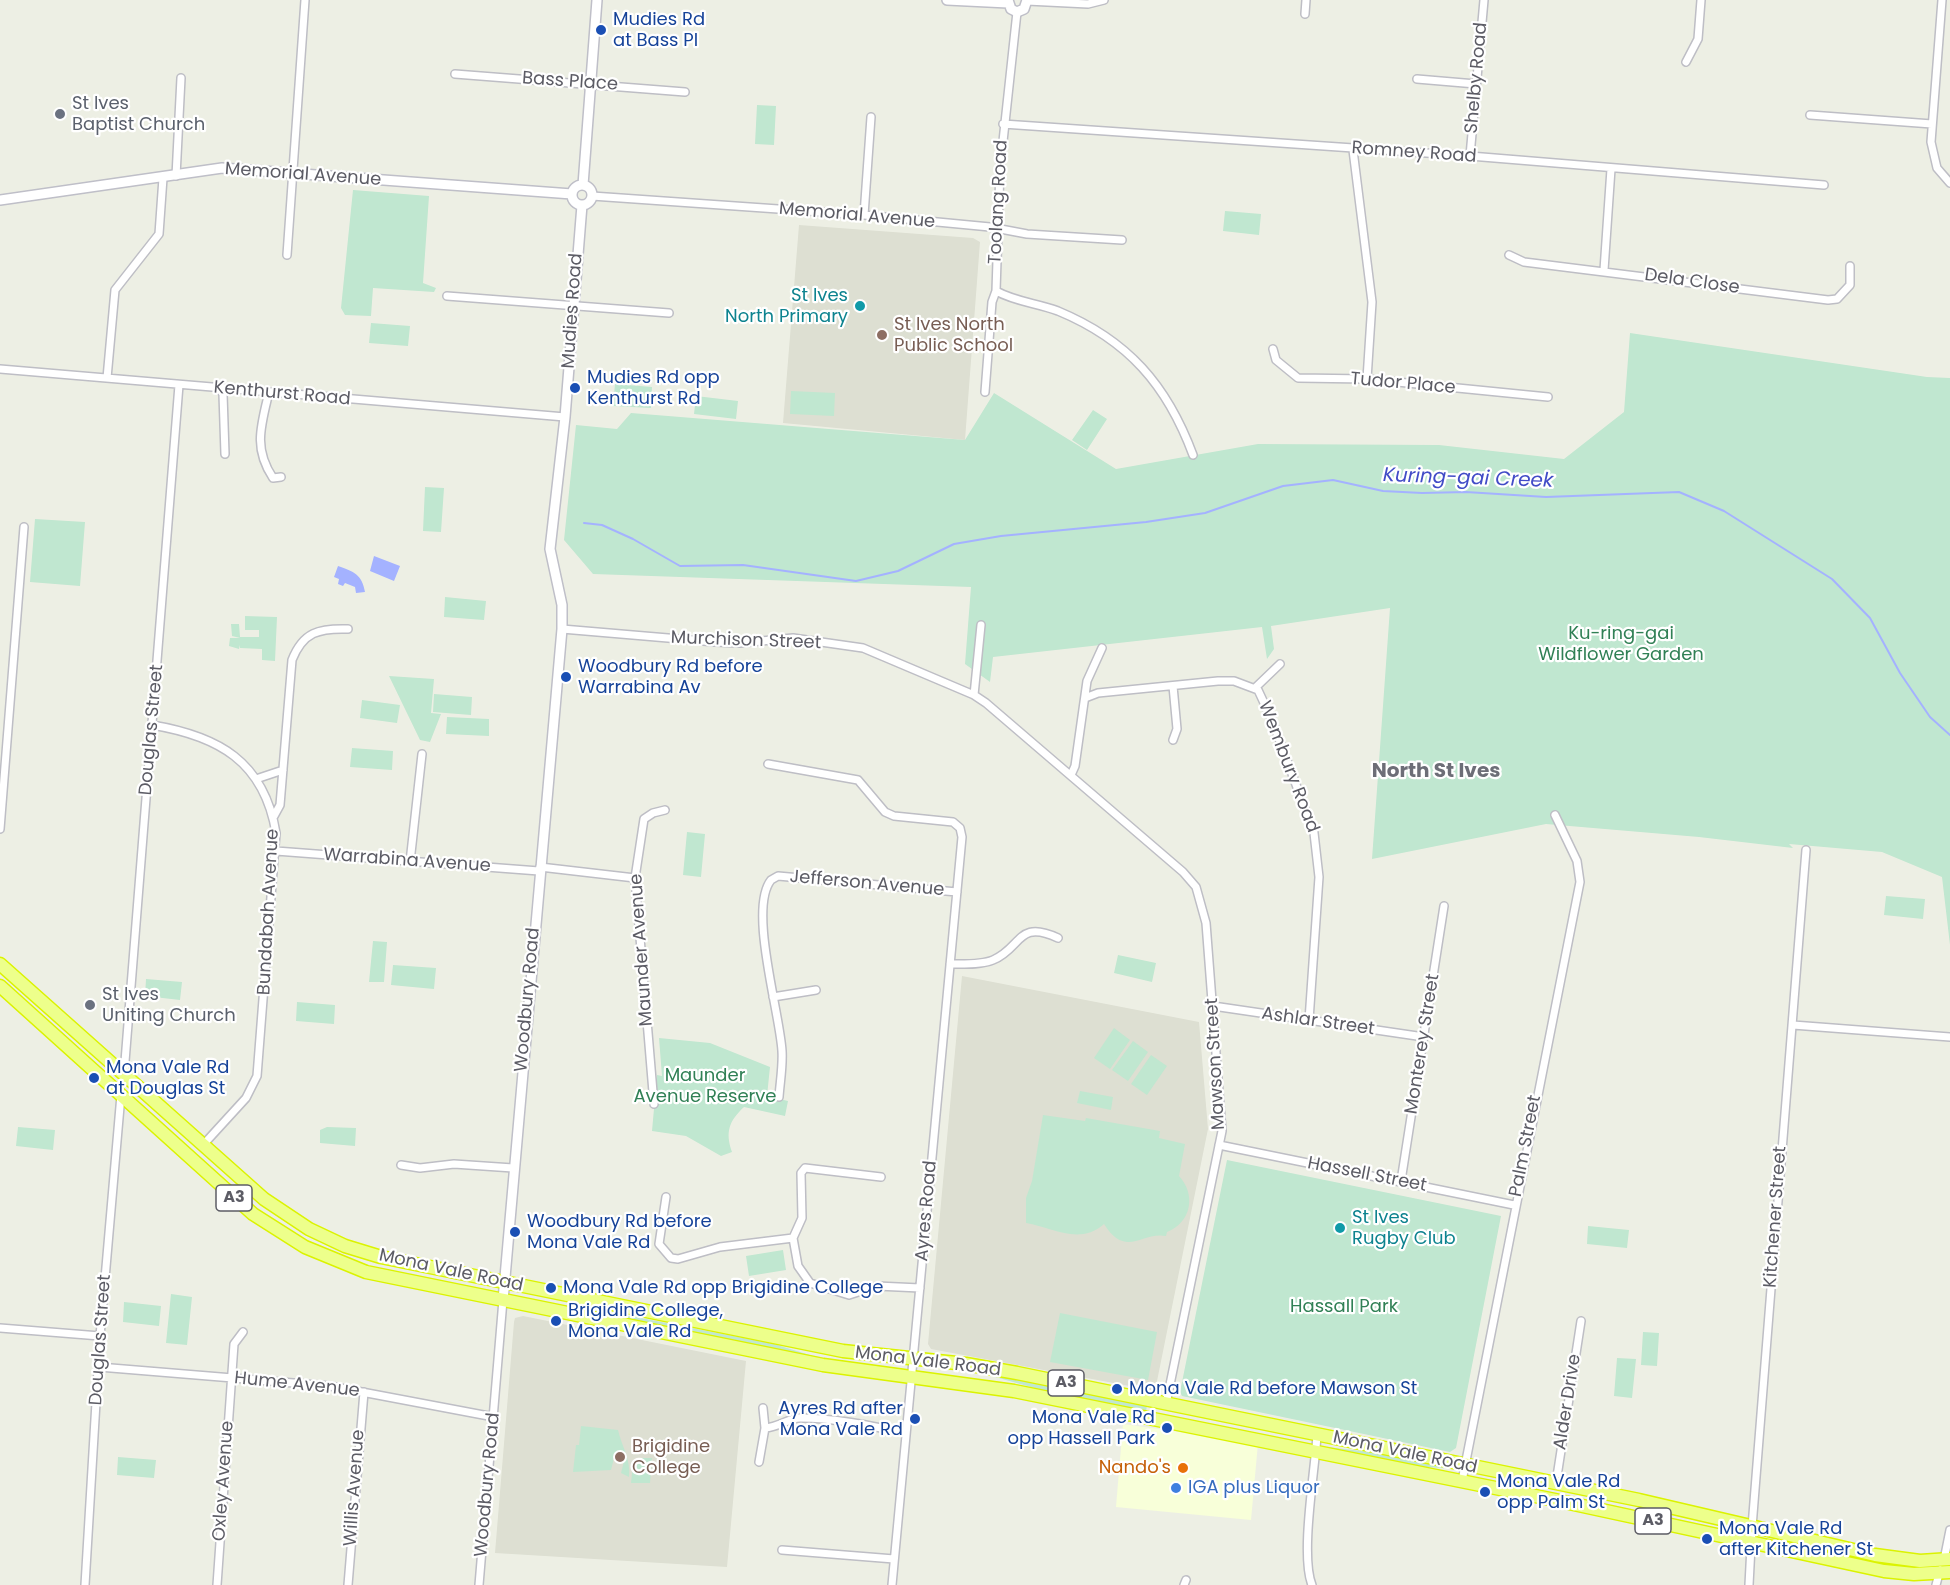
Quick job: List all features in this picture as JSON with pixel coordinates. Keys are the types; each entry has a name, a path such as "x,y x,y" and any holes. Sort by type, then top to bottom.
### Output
{"highway":[{"name":"Mona Vale Road","path":"0,964 285,1215 345,1246 505,1284 843,1351 966,1364 1166,1404 1556,1483 1891,1558 1947,1559"},
{"name":"Mona Vale Road","path":"0,986 253,1214 305,1247 366,1272 823,1365 1014,1391 1461,1481 1884,1571 1942,1577"}],"street":[{"path":"287,255 305,0"},
{"path":"583,185 597,0"},
{"path":"947,0 1008,1 1011,9 1017,12 1024,9 1027,1 1088,4 1104,0"},
{"path":"1305,14 1306,0"},
{"name":"Shelby Road","path":"1470,156 1484,0"},
{"path":"1686,62 1698,39 1701,0"},
{"path":"1942,0 1932,124 1933,156 1941,176 1950,183"},
{"name":"Toolang Road","path":"985,392 996,291 1003,124 1017,12"},
{"name":"Bass Place","path":"455,74 685,92"},
{"path":"176,176 181,78"},
{"path":"1417,80 1476,84"},
{"path":"1810,115 1932,124"},
{"path":"864,216 871,117"},
{"name":"Romney Road","path":"1003,124 1353,150 1470,156 1824,185"},
{"path":"1353,150 1372,302 1367,379"},
{"name":"Memorial Avenue","path":"0,200 222,168 572,194"},
{"path":"1604,270 1611,169"},
{"path":"107,378 115,290 159,234 163,178"},
{"path":"583,185 590,188 592,196 588,203 582,205 575,203 572,194 575,188 583,185"},
{"name":"Memorial Avenue","path":"592,196 864,216 1122,240"},
{"name":"Mudies Road","path":"565,417 582,205"},
{"name":"Dela Close","path":"1509,255 1524,262 1604,270 1828,300 1838,299 1850,285 1850,266"},
{"path":"996,291 1009,299 1054,310 1077,320 1123,348 1160,386 1174,407 1193,455"},
{"path":"447,296 669,313"},
{"name":"Tudor Place","path":"1273,349 1276,360 1298,378 1367,379 1548,397"},
{"name":"Kenthurst Road","path":"0,369 565,417"},
{"name":"Douglas Street","path":"124,1074 179,385"},
{"path":"219,388 223,394 225,454"},
{"path":"269,392 263,417 260,450 262,461 273,478 281,477"},
{"name":"Woodbury Road","path":"479,1585 513,1168 562,629 561,605 550,549 565,417"},
{"path":"0,829 4,734 24,527"},
{"path":"974,695 981,625"},
{"name":"Bundabah Avenue","path":"203,1145 246,1098 257,1076 276,851 274,816 280,806 292,660 298,643 322,631 348,629"},
{"name":"Murchison Street","path":"562,629 740,643 793,638 863,648 974,695 1071,775"},
{"path":"1071,775 1076,766 1087,681 1102,648"},
{"path":"1255,688 1280,664"},
{"name":"Wembury Road","path":"1085,698 1098,693 1234,681 1255,688 1268,710 1314,833 1320,877 1309,1020"},
{"path":"1173,686 1177,729 1173,740"},
{"path":"152,725 202,736 223,746 239,759 256,779 274,816"},
{"path":"410,862 422,754"},
{"name":"Ayres Road","path":"768,764 858,780 885,812 894,816 953,822 960,828 962,837 892,1585"},
{"path":"256,779 283,770"},
{"name":"Mawson Street","path":"1071,775 1183,872 1196,887 1206,923 1222,1131 1166,1404"},
{"name":"Maunder Avenue","path":"654,1104 635,878 644,819 665,810"},
{"name":"Palm Street","path":"1461,1481 1580,882 1577,861 1555,815"},
{"name":"Kitchener Street","path":"1749,1585 1806,850"},
{"name":"Warrabina Avenue","path":"276,851 635,878"},
{"name":"Jefferson Avenue","path":"773,997 762,919 766,886 778,876 957,892"},
{"name":"Monterey Street","path":"1401,1181 1443,906"},
{"path":"950,964 991,962 1022,935 1031,931 1046,932 1058,938"},
{"path":"779,1097 783,1051 773,997 816,990"},
{"name":"Ashlar Street","path":"1213,1006 1424,1037"},
{"path":"1793,1025 1950,1037"},
{"name":"Douglas Street","path":"85,1585 100,1336 121,1095"},
{"name":"Hassell Street","path":"1219,1145 1514,1205"},
{"path":"401,1166 420,1168 454,1164 513,1168"},
{"path":"881,1177 805,1168 801,1173 802,1218 793,1238 798,1266 810,1283 849,1295 876,1286 920,1288"},
{"path":"666,1197 659,1244 671,1258 678,1259 720,1247 793,1238"},
{"name":"Alder Drive","path":"1556,1483 1581,1321"},
{"path":"0,1328 100,1336"},
{"name":"Oxley Avenue","path":"217,1585 234,1344 243,1332"},
{"name":"Hume Avenue","path":"99,1367 330,1386 494,1417"},
{"name":"Willis Avenue","path":"348,1585 364,1392"},
{"path":"759,1462 765,1428 763,1408"},
{"path":"765,1428 778,1427 797,1418 866,1425 906,1433"},
{"path":"1312,1585 1307,1572 1317,1435"},
{"path":"1942,1577 1947,1559 1950,1530"},
{"path":"782,1550 894,1559"}],"shaded area":[{"name":"St Ives North Public School","path":"799,225 973,238 980,242 965,440 783,423"},
{"path":"962,976 1199,1022 1208,1129 1156,1386 1151,1390 931,1349 928,1344"},
{"name":"Brigidine College","path":"523,1316 746,1361 727,1567 495,1553 514,1322 515,1318"},
{"path":"1123,1424 1258,1443 1251,1520 1116,1507"}],"green space":[{"path":"757,105 776,106 774,145 755,144"},
{"path":"353,190 429,196 423,283 436,288 434,292 373,288 371,316 345,315 341,308"},
{"path":"1225,211 1261,214 1259,235 1223,231"},
{"path":"371,323 410,326 408,346 369,343"},
{"name":"Ku-ring-gai Wildflower Garden","path":"1630,333 1927,377 1950,378 1950,945 1942,877 1882,852 1789,844 1793,848 1699,837 1546,824 1372,859 1390,608 1271,626 1274,649 1267,659 1262,627 993,657 990,682 965,664 971,587 593,574 564,540 576,425 617,429 631,413 965,440 994,393 1116,469 1258,444 1439,445 1564,459 1624,412"},
{"path":"615,384 652,387 651,408 613,406"},
{"path":"791,391 835,393 834,416 790,414"},
{"path":"696,396 738,401 736,419 694,414"},
{"path":"1093,410 1107,419 1087,450 1072,440"},
{"path":"425,487 444,488 441,532 423,531"},
{"path":"35,519 85,522 80,586 30,582"},
{"path":"445,597 486,601 484,620 444,617"},
{"path":"245,616 277,617 275,661 262,660 262,649 240,648 240,645 239,649 229,646 230,638 240,638 232,636 231,624 239,624 240,637 259,637 259,630 245,630"},
{"path":"389,676 434,679 431,713 441,714 430,742 420,740"},
{"path":"434,694 472,697 471,715 433,712"},
{"path":"362,700 400,705 397,723 360,718"},
{"path":"447,717 489,719 489,736 446,734"},
{"path":"352,748 393,751 392,770 350,767"},
{"path":"687,832 705,834 701,877 683,875"},
{"path":"1886,896 1925,899 1923,919 1884,915"},
{"path":"373,941 387,942 384,982 369,982"},
{"path":"1118,955 1156,963 1152,982 1114,973"},
{"path":"393,965 436,968 434,989 391,985"},
{"path":"146,979 182,982 180,1000 145,996"},
{"path":"297,1002 335,1005 334,1024 296,1021"},
{"path":"1114,1028 1130,1040 1110,1069 1094,1058"},
{"name":"Maunder Avenue Reserve","path":"659,1038 710,1043 770,1067 767,1096 788,1101 785,1116 744,1107 730,1127 729,1138 732,1152 721,1156 686,1136 652,1131 657,1075 662,1076"},
{"path":"1133,1041 1148,1052 1128,1081 1112,1070"},
{"path":"1151,1055 1167,1066 1147,1095 1131,1084"},
{"path":"1080,1091 1113,1097 1111,1110 1077,1103"},
{"path":"1043,1115 1085,1121 1086,1118 1160,1131 1159,1138 1185,1144 1179,1176 1188,1191 1189,1207 1182,1222 1167,1232 1166,1236 1157,1235 1127,1242 1112,1234 1104,1224 1085,1234 1075,1234 1026,1223 1026,1198 1032,1181"},
{"path":"18,1127 55,1130 53,1150 16,1146"},
{"path":"327,1127 356,1128 355,1146 320,1143 320,1130"},
{"name":"Hassall Park","path":"1227,1160 1501,1216 1456,1448 1450,1452 1182,1396 1180,1392"},
{"path":"1588,1226 1629,1230 1627,1248 1587,1244"},
{"path":"783,1250 786,1270 749,1276 746,1256"},
{"path":"171,1294 192,1297 187,1345 166,1343"},
{"path":"124,1302 161,1306 159,1326 123,1322"},
{"path":"605,1311 774,1344 826,1360 638,1322"},
{"path":"1060,1313 1157,1332 1148,1380 1050,1362"},
{"path":"1643,1332 1659,1333 1657,1366 1641,1365"},
{"path":"1617,1358 1636,1359 1632,1398 1614,1396"},
{"path":"988,1375 1147,1406 1146,1411 1038,1389"},
{"path":"581,1426 618,1430 627,1459 629,1477 621,1473 624,1461 614,1458 611,1470 573,1472"},
{"path":"1327,1447 1379,1453 1454,1469 1414,1466"},
{"path":"118,1457 156,1460 154,1478 117,1475"},
{"path":"641,1458 652,1458 650,1483 631,1483 633,1464"}],"water":[{"path":"374,556 400,566 394,581 370,571"},
{"path":"338,566 356,574 362,581 365,592 356,593 355,587 345,583 343,586 338,584 339,579 334,577"}],"waterway":[{"name":"Kuring-gai Creek","path":"584,523 602,525 633,539 680,566 743,565 856,581 898,571 954,544 1001,536 1146,522 1205,513 1283,486 1333,480 1383,491 1422,493 1466,492 1546,497 1679,492 1724,511 1832,579 1870,618 1900,673 1930,717 1950,735"}],"place":[{"name":"Mudies Rd at Bass Pl","path":"601,30"},
{"name":"St Ives Baptist Church","path":"60,114"},
{"name":"St Ives North Primary","path":"860,306"},
{"name":"St Ives North Public School","path":"882,335"},
{"name":"Mudies Rd opp Kenthurst Rd","path":"575,388"},
{"name":"Woodbury Rd before Warrabina Av","path":"566,677"},
{"name":"St Ives Uniting Church","path":"90,1005"},
{"name":"Mona Vale Rd at Douglas St","path":"94,1078"},
{"name":"St Ives Rugby Club","path":"1340,1228"},
{"name":"Woodbury Rd before Mona Vale Rd","path":"515,1232"},
{"name":"Mona Vale Rd opp Brigidine College","path":"551,1288"},
{"name":"Brigidine College, Mona Vale Rd","path":"556,1321"},
{"name":"Mona Vale Rd before Mawson St","path":"1117,1389"},
{"name":"Ayres Rd after Mona Vale Rd","path":"915,1419"},
{"name":"Mona Vale Rd opp Hassell Park","path":"1167,1428"},
{"name":"Brigidine College","path":"620,1457"},
{"name":"Nando's","path":"1183,1468"},
{"name":"IGA plus Liquor","path":"1176,1488"},
{"name":"Mona Vale Rd opp Palm St","path":"1485,1492"},
{"name":"Mona Vale Rd after Kitchener St","path":"1707,1539"}],"district":[{"name":"North St Ives","path":"1436,772"}]}
